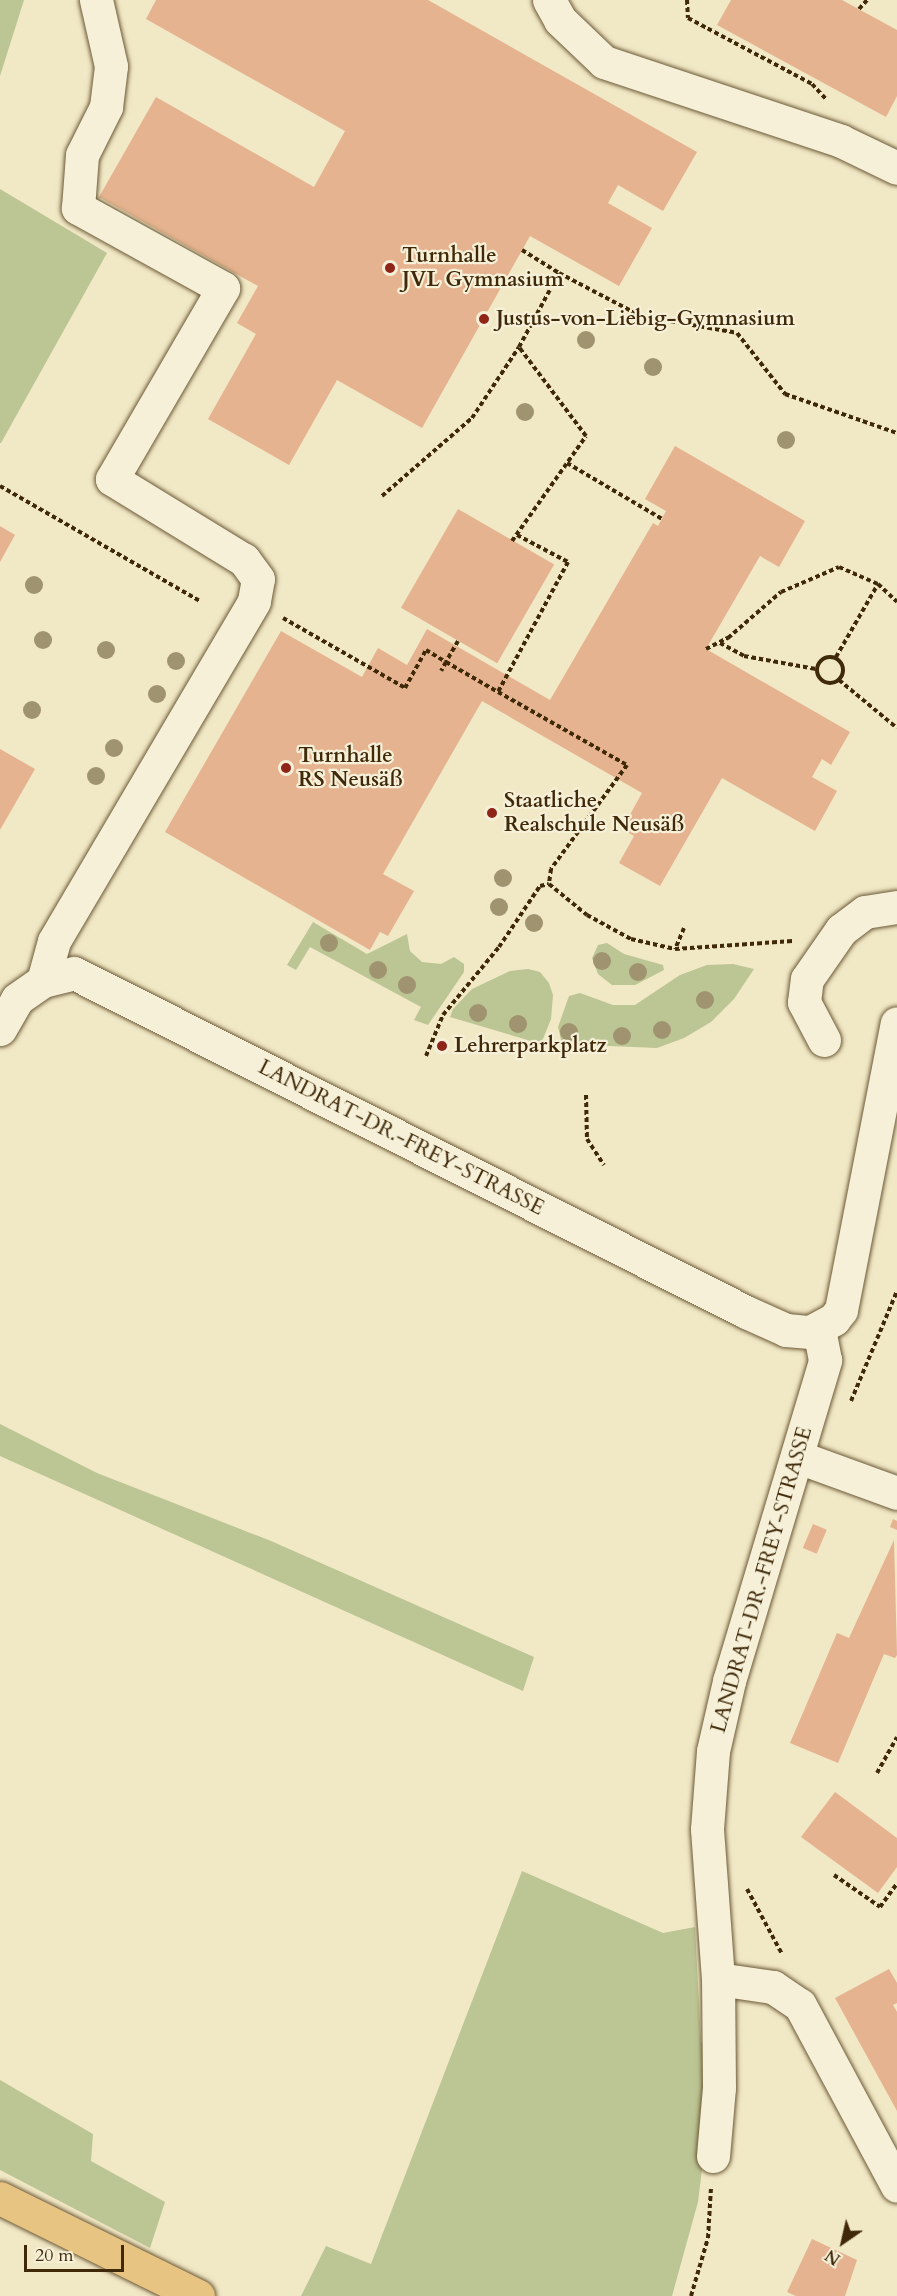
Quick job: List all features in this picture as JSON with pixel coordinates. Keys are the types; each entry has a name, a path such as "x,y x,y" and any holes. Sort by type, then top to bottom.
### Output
{"main road":[{"path":"0,2198 198,2296"}],"street":[{"path":"43,981 54,940 254,601 258,579 244,561 112,479 223,288 78,208 81,155 106,107 111,66 96,0"},
{"path":"549,0 560,20 604,62 841,141 897,168"},
{"path":"824,1040 804,1002 807,979 836,937 865,912 897,907"},
{"name":"LANDRAT-DR.-FREY-STRASSE","path":"0,1029 17,999 43,981 74,973 756,1317 786,1330 819,1329 825,1360 798,1457 729,1682 713,1751 707,1830 718,1979 719,2088 713,2156"},
{"path":"819,1329 842,1310 897,1023"},
{"path":"798,1457 897,1493"},
{"path":"718,1979 773,1987 800,2005 897,2186"}],"path":[{"path":"687,0 688,18 812,84 835,109 841,141"},
{"path":"859,9 867,0"},
{"path":"522,250 559,273 641,315 737,333 784,394 897,433"},
{"path":"382,496 472,418 519,346 559,273"},
{"path":"512,541 586,436 519,346"},
{"path":"567,463 662,519"},
{"path":"0,486 200,601"},
{"path":"498,692 568,562 517,535"},
{"path":"706,649 719,643 781,591 839,567 878,584 897,602"},
{"path":"836,657 878,584"},
{"path":"254,601 405,688 426,650 627,765 551,869 549,884"},
{"path":"441,671 458,641"},
{"path":"719,643 744,656 816,669"},
{"path":"816,669 823,658 836,657"},
{"path":"836,657 843,668 839,680"},
{"path":"816,669 819,678 826,683 839,680"},
{"path":"839,680 897,728"},
{"path":"549,884 587,915 631,939 675,949 836,937"},
{"path":"426,1056 443,1015 499,947 540,886 549,884"},
{"path":"675,949 684,928"},
{"path":"586,1095 587,1140 604,1165"},
{"path":"849,1405 897,1291"},
{"path":"876,1773 897,1737"},
{"path":"834,1875 880,1907 897,1884"},
{"path":"743,1882 792,1972 800,2005"},
{"path":"691,2296 708,2238 713,2156"}],"green space":[{"path":"0,0 24,0 0,76"},
{"path":"0,189 107,253 1,443 0,443"},
{"path":"313,922 367,954 407,934 410,951 422,962 441,964 454,957 464,964 464,972 428,1025 414,1020 421,1007 310,947 296,970 287,965"},
{"path":"607,943 624,954 663,965 664,970 635,985 612,985 598,974 592,958 598,945"},
{"path":"733,964 754,969 734,999 711,1022 684,1038 657,1048 562,1044 558,1027 569,996 580,993 613,1005 635,1005 680,975 707,965"},
{"path":"528,969 540,972 549,983 553,995 551,1019 541,1044 450,1017 453,1009 472,989 510,971"},
{"path":"0,1424 97,1473 271,1541 534,1657 523,1691 0,1456"},
{"path":"522,1871 663,1933 695,1927 701,2042 707,2045 705,2145 698,2202 672,2296 301,2296 326,2246 371,2264"},
{"path":"0,2080 93,2134 91,2161 165,2202 150,2248 0,2170"}],"building":[{"path":"156,0 428,0 697,152 663,211 618,185 608,203 652,228 619,286 530,236 422,428 337,380 289,465 208,419 256,334 237,323 258,286 99,197 156,97 314,187 345,131 146,19"},
{"path":"731,0 842,0 897,30 897,96 886,117 717,25"},
{"path":"675,446 805,521 779,567 760,556 706,649 850,732 831,765 822,759 812,777 837,791 815,831 722,778 660,886 619,863 634,836 622,829 642,793 482,701 383,874 414,891 388,936 380,932 370,950 165,832 281,631 362,677 378,648 407,665 427,629 550,700 653,523 658,526 666,511 645,499"},
{"path":"458,509 554,564 497,663 401,608"},
{"path":"0,526 15,535 0,562"},
{"path":"0,749 35,769 0,830"},
{"path":"893,1519 897,1521 897,1530 890,1527"},
{"path":"813,1524 827,1530 817,1554 803,1548"},
{"path":"894,1540 897,1655 895,1658 884,1654 838,1763 790,1743 837,1633 849,1638"},
{"path":"835,1792 897,1838 897,1867 878,1893 801,1837"},
{"path":"889,1969 897,1983 897,2003 893,2005 897,2012 897,2111 835,1998"},
{"path":"812,2239 857,2260 845,2296 796,2296 787,2292"}],"place":[{"name":"Turnhalle JVL Gymnasium","path":"390,268"},
{"name":"Justus-von-Liebig-Gymnasium","path":"484,319"},
{"name":"Turnhalle RS Neusäß","path":"286,768"},
{"name":"Staatliche Realschule Neusäß","path":"492,813"},
{"name":"Lehrerparkplatz","path":"442,1046"}]}
